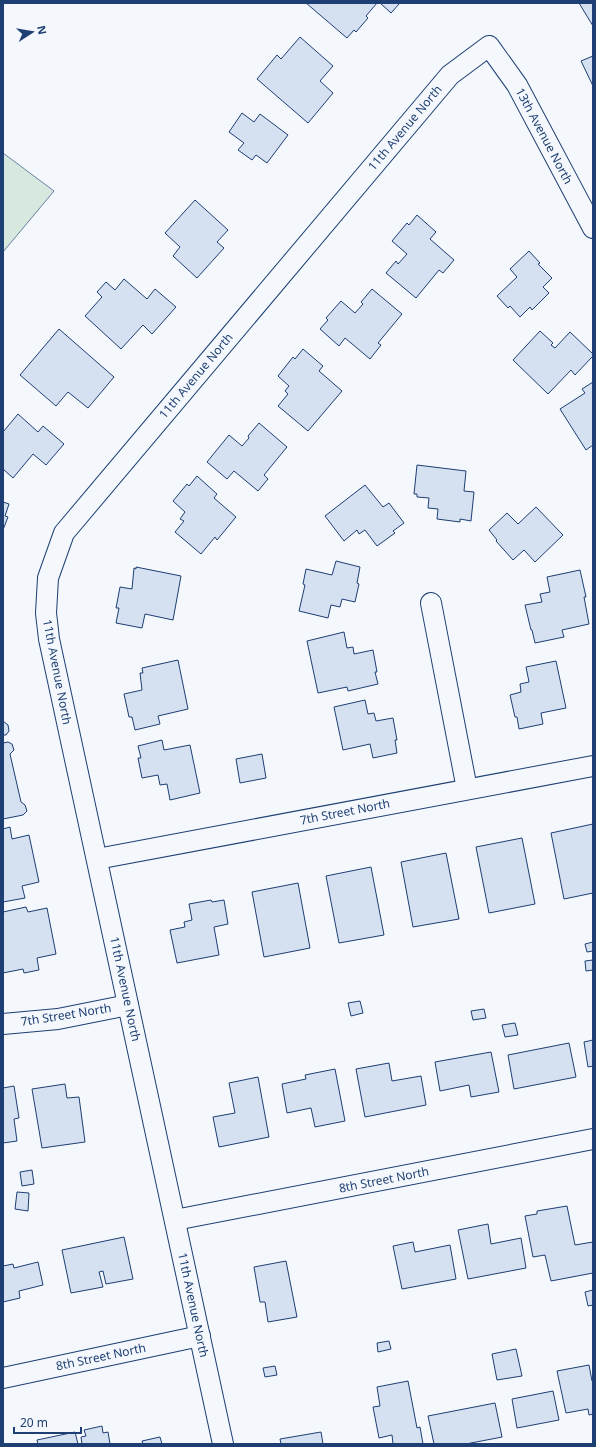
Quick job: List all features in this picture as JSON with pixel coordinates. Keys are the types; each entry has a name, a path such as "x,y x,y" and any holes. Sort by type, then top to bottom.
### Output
{"street":[{"name":"13th Avenue North","path":"489,46 517,85 593,228"},
{"name":"11th Avenue North","path":"223,1444 49,638 46,613 48,578 64,533 450,75 489,46"},
{"path":"431,603 467,789"},
{"name":"7th Street North","path":"97,859 593,766"},
{"name":"7th Street North","path":"3,1024 58,1019 128,1005"},
{"name":"8th Street North","path":"174,1220 593,1139"},
{"name":"8th Street North","path":"3,1378 200,1336"}],"shaded area":[{"path":"3,153 54,191 3,252"}],"building":[{"path":"306,3 377,3 366,16 368,18 356,32 354,30 347,38"},
{"path":"380,3 400,3 391,13"},
{"path":"579,3 593,3 593,26"},
{"path":"300,37 333,66 320,81 333,93 308,123 257,79 277,55 281,59"},
{"path":"593,56 593,86 581,61"},
{"path":"242,113 254,122 260,114 288,135 267,163 256,155 252,160 238,150 244,143 229,132"},
{"path":"195,200 228,230 217,242 224,248 197,278 173,256 180,247 165,233"},
{"path":"417,215 436,232 430,239 454,260 443,273 439,270 416,298 386,273 396,261 398,264 407,254 392,241 407,223 409,225"},
{"path":"529,251 540,263 538,264 552,278 543,287 549,293 532,310 530,307 520,317 510,306 508,308 497,296 517,277 510,269"},
{"path":"124,279 147,299 155,289 176,307 152,334 143,325 121,349 85,316 102,297 97,292 106,282 115,290"},
{"path":"372,289 402,314 378,343 381,345 370,359 345,338 339,346 320,329 328,320 326,318 341,301 355,313 363,304 361,302"},
{"path":"59,329 114,377 88,408 68,392 56,406 20,375"},
{"path":"540,331 553,343 551,345 555,348 570,332 593,354 593,356 575,375 571,370 548,394 513,360"},
{"path":"303,349 323,366 319,371 342,391 308,431 278,406 288,394 285,391 289,386 278,376 293,357 295,359"},
{"path":"593,382 593,445 586,450 560,409 585,393 582,389"},
{"path":"18,414 38,432 43,426 64,444 46,465 33,454 13,478 3,469 3,432"},
{"path":"259,423 287,447 264,475 268,479 258,491 234,471 227,479 207,462 229,435 242,446"},
{"path":"417,465 466,471 464,491 474,492 471,521 460,519 460,522 437,519 438,509 428,508 429,498 417,497 417,494 414,494"},
{"path":"197,476 217,494 214,498 236,517 217,540 215,537 201,554 175,532 184,521 180,519 185,512 173,501 187,484 189,486"},
{"path":"365,485 383,507 389,503 404,523 393,531 395,533 377,546 365,530 359,534 357,530 344,541 325,516"},
{"path":"3,502 9,504 5,516 8,517 3,530"},
{"path":"536,507 563,535 535,562 524,550 513,560 496,541 497,540 489,530 507,513 518,524"},
{"path":"336,561 360,567 357,583 359,584 355,602 342,599 340,607 331,605 328,618 299,611 305,585 303,584 306,569 332,575"},
{"path":"136,567 181,576 173,620 145,614 142,628 116,623 119,608 116,608 120,587 132,589 134,568 136,569"},
{"path":"580,570 586,597 584,597 589,624 562,630 564,637 535,643 525,605 542,602 540,594 550,592 547,577"},
{"path":"344,632 347,648 353,647 354,654 373,650 377,672 375,672 378,684 348,691 347,687 318,693 307,641"},
{"path":"178,660 188,709 158,716 160,724 135,730 132,717 129,717 124,694 142,690 140,673 143,673 142,668"},
{"path":"556,661 566,708 541,713 543,724 519,729 510,695 521,692 520,684 529,682 526,667"},
{"path":"365,700 368,714 374,713 376,721 393,718 397,740 395,740 397,753 373,758 370,744 343,750 334,707"},
{"path":"3,721 8,725 9,731 6,735 3,735"},
{"path":"162,740 164,750 190,745 200,793 170,800 167,784 160,785 158,775 142,778 138,758 141,758 138,746"},
{"path":"8,742 12,744 14,750 10,754 21,802 25,805 27,811 23,815 3,819 3,743"},
{"path":"262,754 266,778 240,783 236,759"},
{"path":"593,824 593,893 564,899 551,833"},
{"path":"10,827 12,839 29,835 39,882 22,886 25,898 3,902 3,829"},
{"path":"522,838 535,904 489,913 476,847"},
{"path":"446,853 459,919 413,927 401,862"},
{"path":"371,867 384,935 339,943 326,876"},
{"path":"298,883 310,948 264,957 252,892"},
{"path":"211,900 212,902 224,900 228,924 214,927 219,955 177,963 170,930 185,927 184,922 192,920 189,904"},
{"path":"26,907 28,912 47,908 56,954 37,958 39,970 24,973 23,969 3,973 3,912"},
{"path":"593,942 593,951 587,952 585,944"},
{"path":"593,960 593,970 586,971 585,961"},
{"path":"360,1001 363,1013 351,1016 348,1003"},
{"path":"484,1009 486,1018 473,1020 471,1011"},
{"path":"515,1023 518,1035 505,1037 502,1025"},
{"path":"593,1040 593,1066 588,1067 584,1042"},
{"path":"569,1043 576,1077 514,1089 508,1055"},
{"path":"491,1052 499,1092 471,1097 469,1085 440,1091 435,1062"},
{"path":"389,1063 392,1081 421,1076 426,1105 365,1117 356,1069"},
{"path":"335,1069 345,1121 315,1127 311,1108 287,1113 282,1084 306,1079 305,1075"},
{"path":"258,1077 269,1137 219,1147 213,1117 235,1113 229,1083"},
{"path":"65,1084 67,1098 79,1097 85,1142 42,1148 32,1089"},
{"path":"14,1086 19,1118 14,1119 17,1141 3,1143 3,1088"},
{"path":"32,1170 34,1184 22,1186 20,1172"},
{"path":"17,1192 29,1193 28,1211 15,1209"},
{"path":"567,1206 575,1245 593,1242 593,1273 551,1281 545,1255 533,1257 525,1216 537,1214 537,1211"},
{"path":"488,1224 491,1244 521,1238 526,1268 468,1279 458,1230"},
{"path":"124,1237 133,1279 106,1284 103,1271 99,1272 103,1287 71,1293 62,1250"},
{"path":"413,1242 415,1252 450,1245 456,1279 402,1289 393,1246"},
{"path":"286,1261 297,1317 268,1322 265,1302 260,1302 254,1267"},
{"path":"38,1262 43,1285 19,1291 20,1298 3,1302 3,1266 13,1264 14,1268"},
{"path":"593,1290 593,1305 588,1306 585,1292"},
{"path":"389,1341 391,1349 378,1352 377,1343"},
{"path":"516,1349 522,1376 497,1380 492,1354"},
{"path":"589,1365 593,1381 593,1414 589,1415 588,1409 566,1413 557,1371"},
{"path":"275,1366 277,1375 265,1377 263,1368"},
{"path":"408,1381 417,1428 420,1427 423,1444 393,1444 392,1435 379,1438 373,1407 380,1406 377,1387"},
{"path":"553,1391 559,1420 517,1428 512,1399"},
{"path":"495,1403 502,1437 466,1444 434,1444 428,1416"},
{"path":"102,1426 103,1433 108,1432 110,1444 82,1444 81,1437 86,1436 84,1430"},
{"path":"75,1432 78,1444 38,1444 37,1440"},
{"path":"321,1432 323,1444 281,1444 280,1439"},
{"path":"160,1437 162,1444 143,1444 142,1441"}]}
